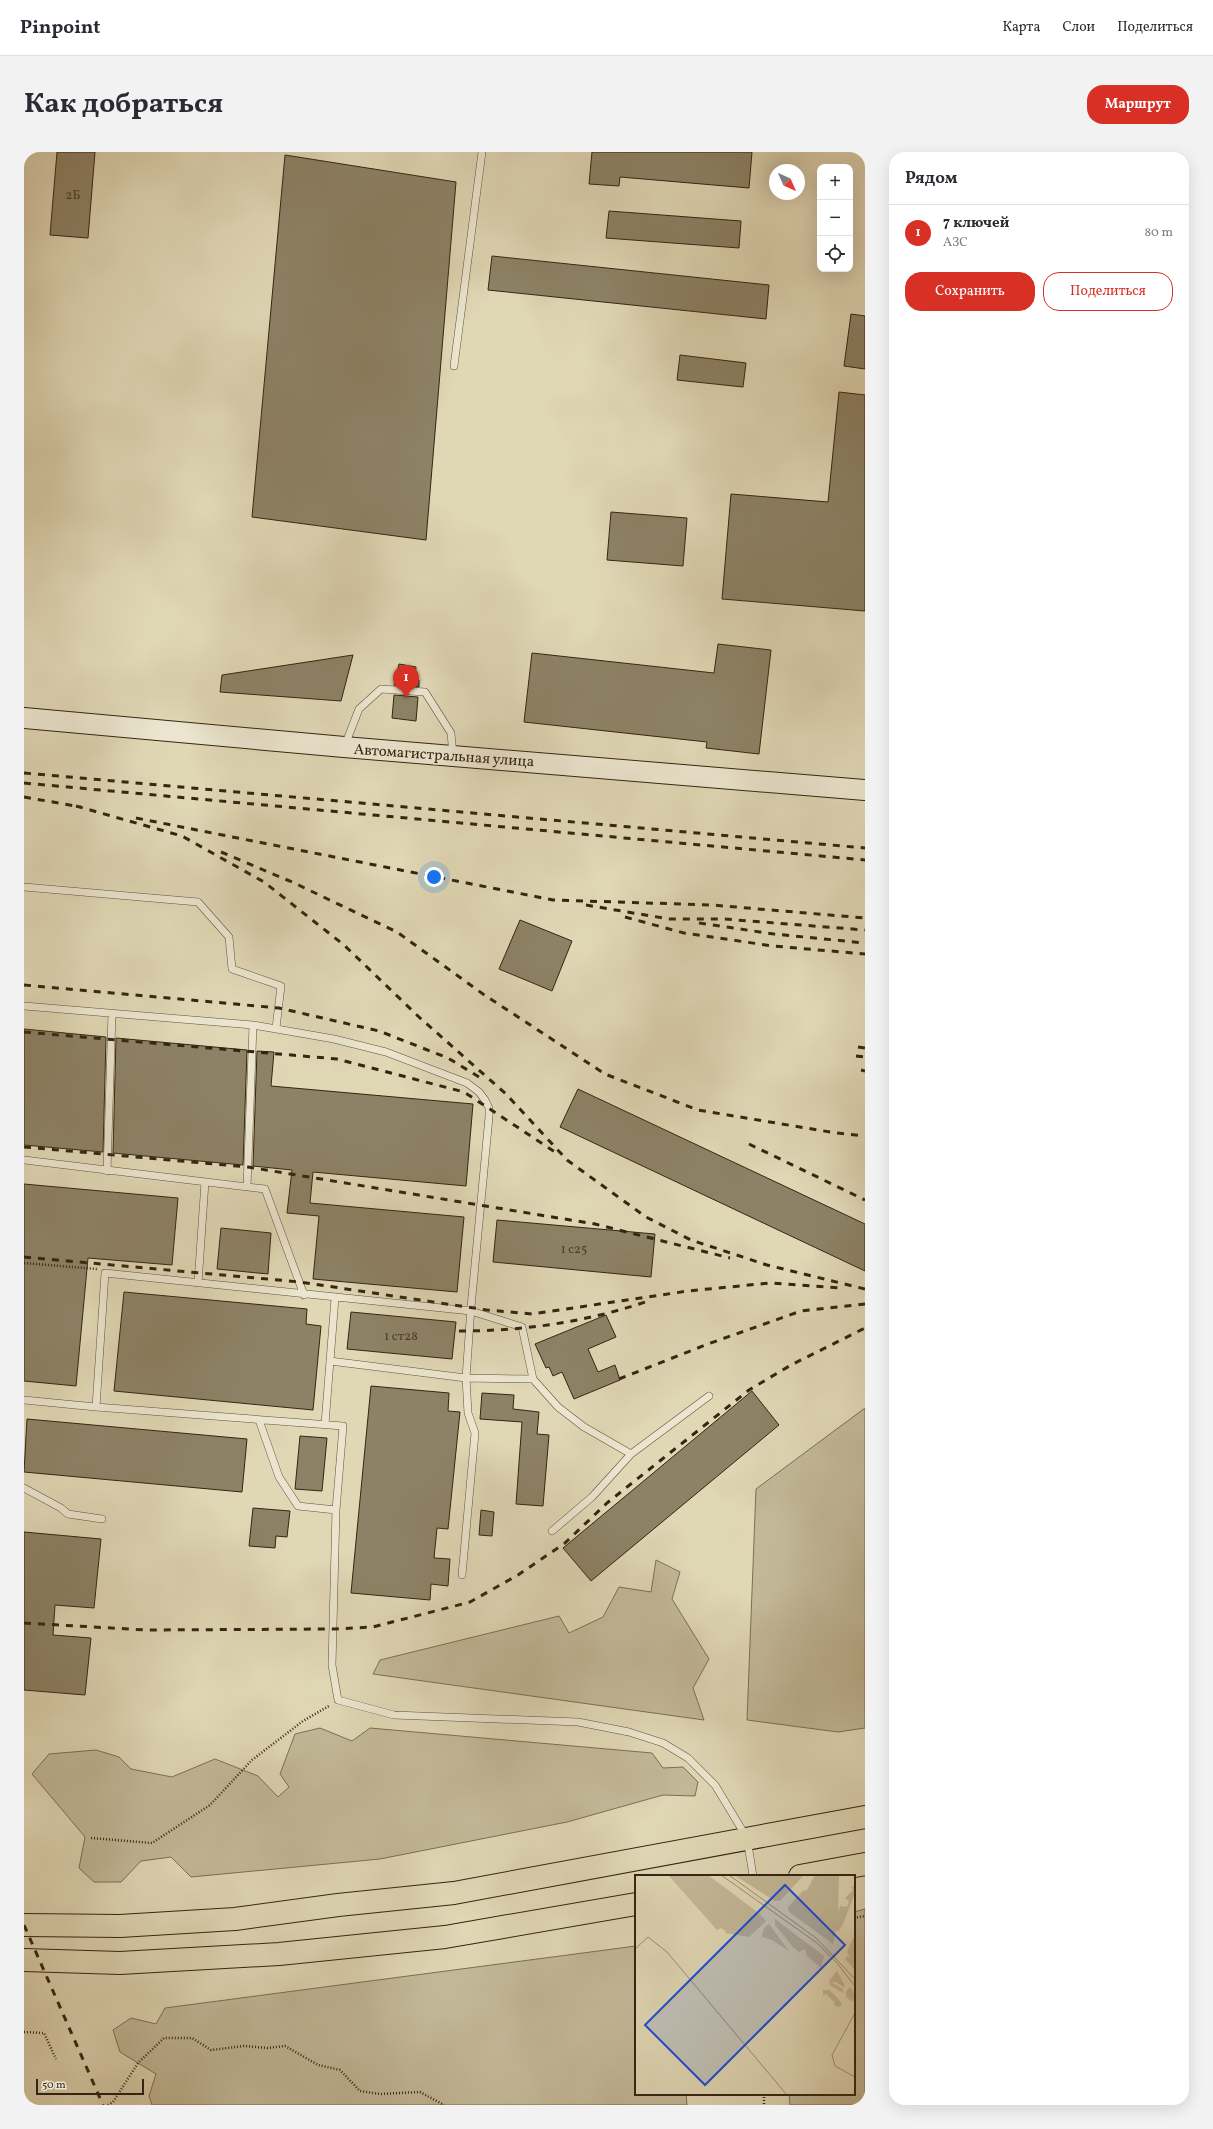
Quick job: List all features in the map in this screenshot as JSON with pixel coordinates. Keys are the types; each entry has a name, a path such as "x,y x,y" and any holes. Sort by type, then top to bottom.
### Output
{"main road":[{"name":"Автомагистральная улица","path":"24,718 344,747 865,790"},
{"path":"24,1925 120,1926 235,1919 338,1905 454,1893 865,1817"},
{"path":"805,1875 865,1864"},
{"path":"24,1960 120,1963 280,1954 445,1936 635,1904"}],"lane":[{"path":"454,366 482,152"},
{"path":"344,747 359,708 381,689 425,692 451,733 454,755"},
{"path":"24,887 198,902 229,937 232,969 281,986 276,1028"},
{"path":"24,1006 276,1028 334,1039 386,1052 467,1083 479,1092 489,1108 489,1117 466,1378 468,1413 475,1433 462,1575"},
{"path":"107,1171 112,1013"},
{"path":"247,1187 253,1025"},
{"path":"24,1160 265,1189 304,1295"},
{"path":"198,1283 205,1182"},
{"path":"96,1407 105,1273 304,1295 471,1311 522,1327 533,1379 558,1407 568,1415 584,1427 631,1454"},
{"path":"325,1424 335,1298"},
{"path":"330,1361 466,1378 533,1379"},
{"path":"552,1531 592,1497 631,1454 709,1396"},
{"path":"24,1400 343,1426 336,1510 332,1665 338,1700 394,1715 578,1722 629,1732 663,1743 688,1758 707,1775 731,1809 747,1838 753,1875"},
{"path":"259,1420 279,1477 298,1506 336,1510"},
{"path":"24,1488 61,1508 68,1514 102,1519"}],"path":[{"path":"24,1263 98,1269 105,1273"},
{"path":"91,1838 152,1843 210,1805 252,1760 303,1721 338,1700"},
{"path":"855,1918 865,1916"},
{"path":"24,2032 44,2033 56,2059"},
{"path":"108,2105 114,2102 138,2063 164,2038 192,2038 211,2050 244,2046 267,2048 285,2046 318,2065 340,2070 360,2091 380,2094 420,2092 444,2105"}],"shaded area":[{"path":"865,1408 865,1728 838,1732 747,1720 756,1489"},
{"path":"656,1560 680,1572 672,1599 709,1659 693,1688 704,1720 373,1674 380,1660 559,1616 569,1633 603,1617 619,1587 651,1592"},
{"path":"320,1728 352,1741 370,1728 652,1753 663,1768 683,1767 698,1782 695,1796 663,1795 567,1822 380,1859 191,1877 171,1857 141,1861 121,1882 94,1882 79,1868 85,1837 32,1774 49,1754 96,1750 119,1757 131,1769 172,1777 215,1759 258,1776 278,1797 289,1787 280,1774 295,1734"},
{"path":"865,1909 865,2105 790,2105 789,2095 855,2095 855,1912"},
{"path":"635,1946 635,2095 686,2095 687,2105 152,2105 149,2096 156,2074 120,2052 113,2030 131,2018 156,2024 165,2008"}],"building":[{"path":"57,152 95,152 88,238 50,235"},
{"path":"592,152 752,152 749,188 620,177 619,186 589,184"},
{"path":"285,155 456,182 426,540 252,517"},
{"path":"609,211 741,221 739,248 606,238"},
{"path":"492,256 769,285 766,319 488,290"},
{"path":"851,314 865,316 865,369 844,366"},
{"path":"680,355 746,363 743,387 677,380"},
{"path":"839,392 865,395 865,611 722,599 731,494 828,502"},
{"path":"611,512 687,518 683,566 607,560"},
{"path":"718,644 771,650 759,754 706,748 707,742 524,722 532,653 714,673"},
{"path":"353,655 341,701 220,692 222,675"},
{"path":"399,664 416,667 415,679 419,680 419,687 394,685"},
{"path":"394,695 418,697 416,721 392,718"},
{"path":"520,920 572,941 552,991 499,969"},
{"path":"24,1029 106,1037 103,1152 24,1145"},
{"path":"116,1038 247,1050 243,1165 113,1153"},
{"path":"257,1051 274,1052 271,1086 473,1104 466,1186 313,1172 310,1203 464,1217 457,1292 313,1279 319,1216 287,1213 292,1170 253,1166"},
{"path":"578,1089 865,1224 865,1271 560,1127"},
{"path":"24,1184 178,1198 172,1265 88,1258 76,1386 24,1381"},
{"path":"497,1220 655,1234 651,1277 493,1262"},
{"path":"221,1228 271,1233 268,1274 217,1269"},
{"path":"124,1292 307,1309 306,1324 321,1326 313,1410 114,1391"},
{"path":"351,1312 456,1322 452,1359 347,1349"},
{"path":"606,1315 616,1337 588,1349 598,1372 615,1365 620,1380 574,1399 562,1372 553,1376 549,1367 546,1368 535,1344"},
{"path":"371,1386 449,1393 448,1411 460,1412 448,1529 437,1528 434,1558 450,1559 448,1586 431,1584 430,1600 351,1593"},
{"path":"752,1391 779,1425 591,1581 563,1548"},
{"path":"482,1393 514,1395 513,1409 539,1412 537,1434 549,1435 543,1506 516,1504 522,1422 480,1419"},
{"path":"27,1419 247,1439 242,1492 24,1472"},
{"path":"300,1436 327,1438 322,1491 295,1489"},
{"path":"253,1508 290,1511 287,1537 276,1536 275,1548 249,1546"},
{"path":"481,1510 494,1512 492,1536 479,1535"},
{"path":"24,1532 101,1539 94,1608 55,1605 53,1635 91,1638 85,1695 24,1690"}],"railway":[{"path":"24,773 865,848"},
{"path":"24,783 865,860"},
{"path":"24,797 81,807"},
{"path":"76,806 182,836 264,882 344,945 419,1017 506,1094 567,1160 646,1217 691,1240 767,1265 865,1289"},
{"path":"136,818 553,900 712,905 865,918"},
{"path":"221,852 292,882 397,932 483,994 605,1074 698,1110 836,1133 865,1136"},
{"path":"586,905 669,919 724,919 865,930"},
{"path":"625,917 684,933 773,946 865,954"},
{"path":"699,923 774,934 865,943"},
{"path":"24,985 279,1008 379,1031 448,1058 484,1080"},
{"path":"24,1032 337,1059 464,1092 555,1152"},
{"path":"858,1047 865,1048"},
{"path":"856,1056 865,1057"},
{"path":"861,1070 865,1071"},
{"path":"749,1144 865,1200"},
{"path":"24,1147 248,1167 595,1224 730,1258"},
{"path":"24,1257 300,1282 487,1310 532,1314 688,1291 770,1283 840,1288"},
{"path":"459,1331 483,1331 555,1324 602,1315 648,1301"},
{"path":"619,1379 708,1344 801,1311 865,1304"},
{"path":"24,1623 146,1630 334,1629 373,1627 470,1602 518,1575 565,1543 607,1503 749,1390 791,1365 865,1328"},
{"path":"24,1925 103,2105"}],"place":[{"name":"7 ключей","path":"406,698"}]}
